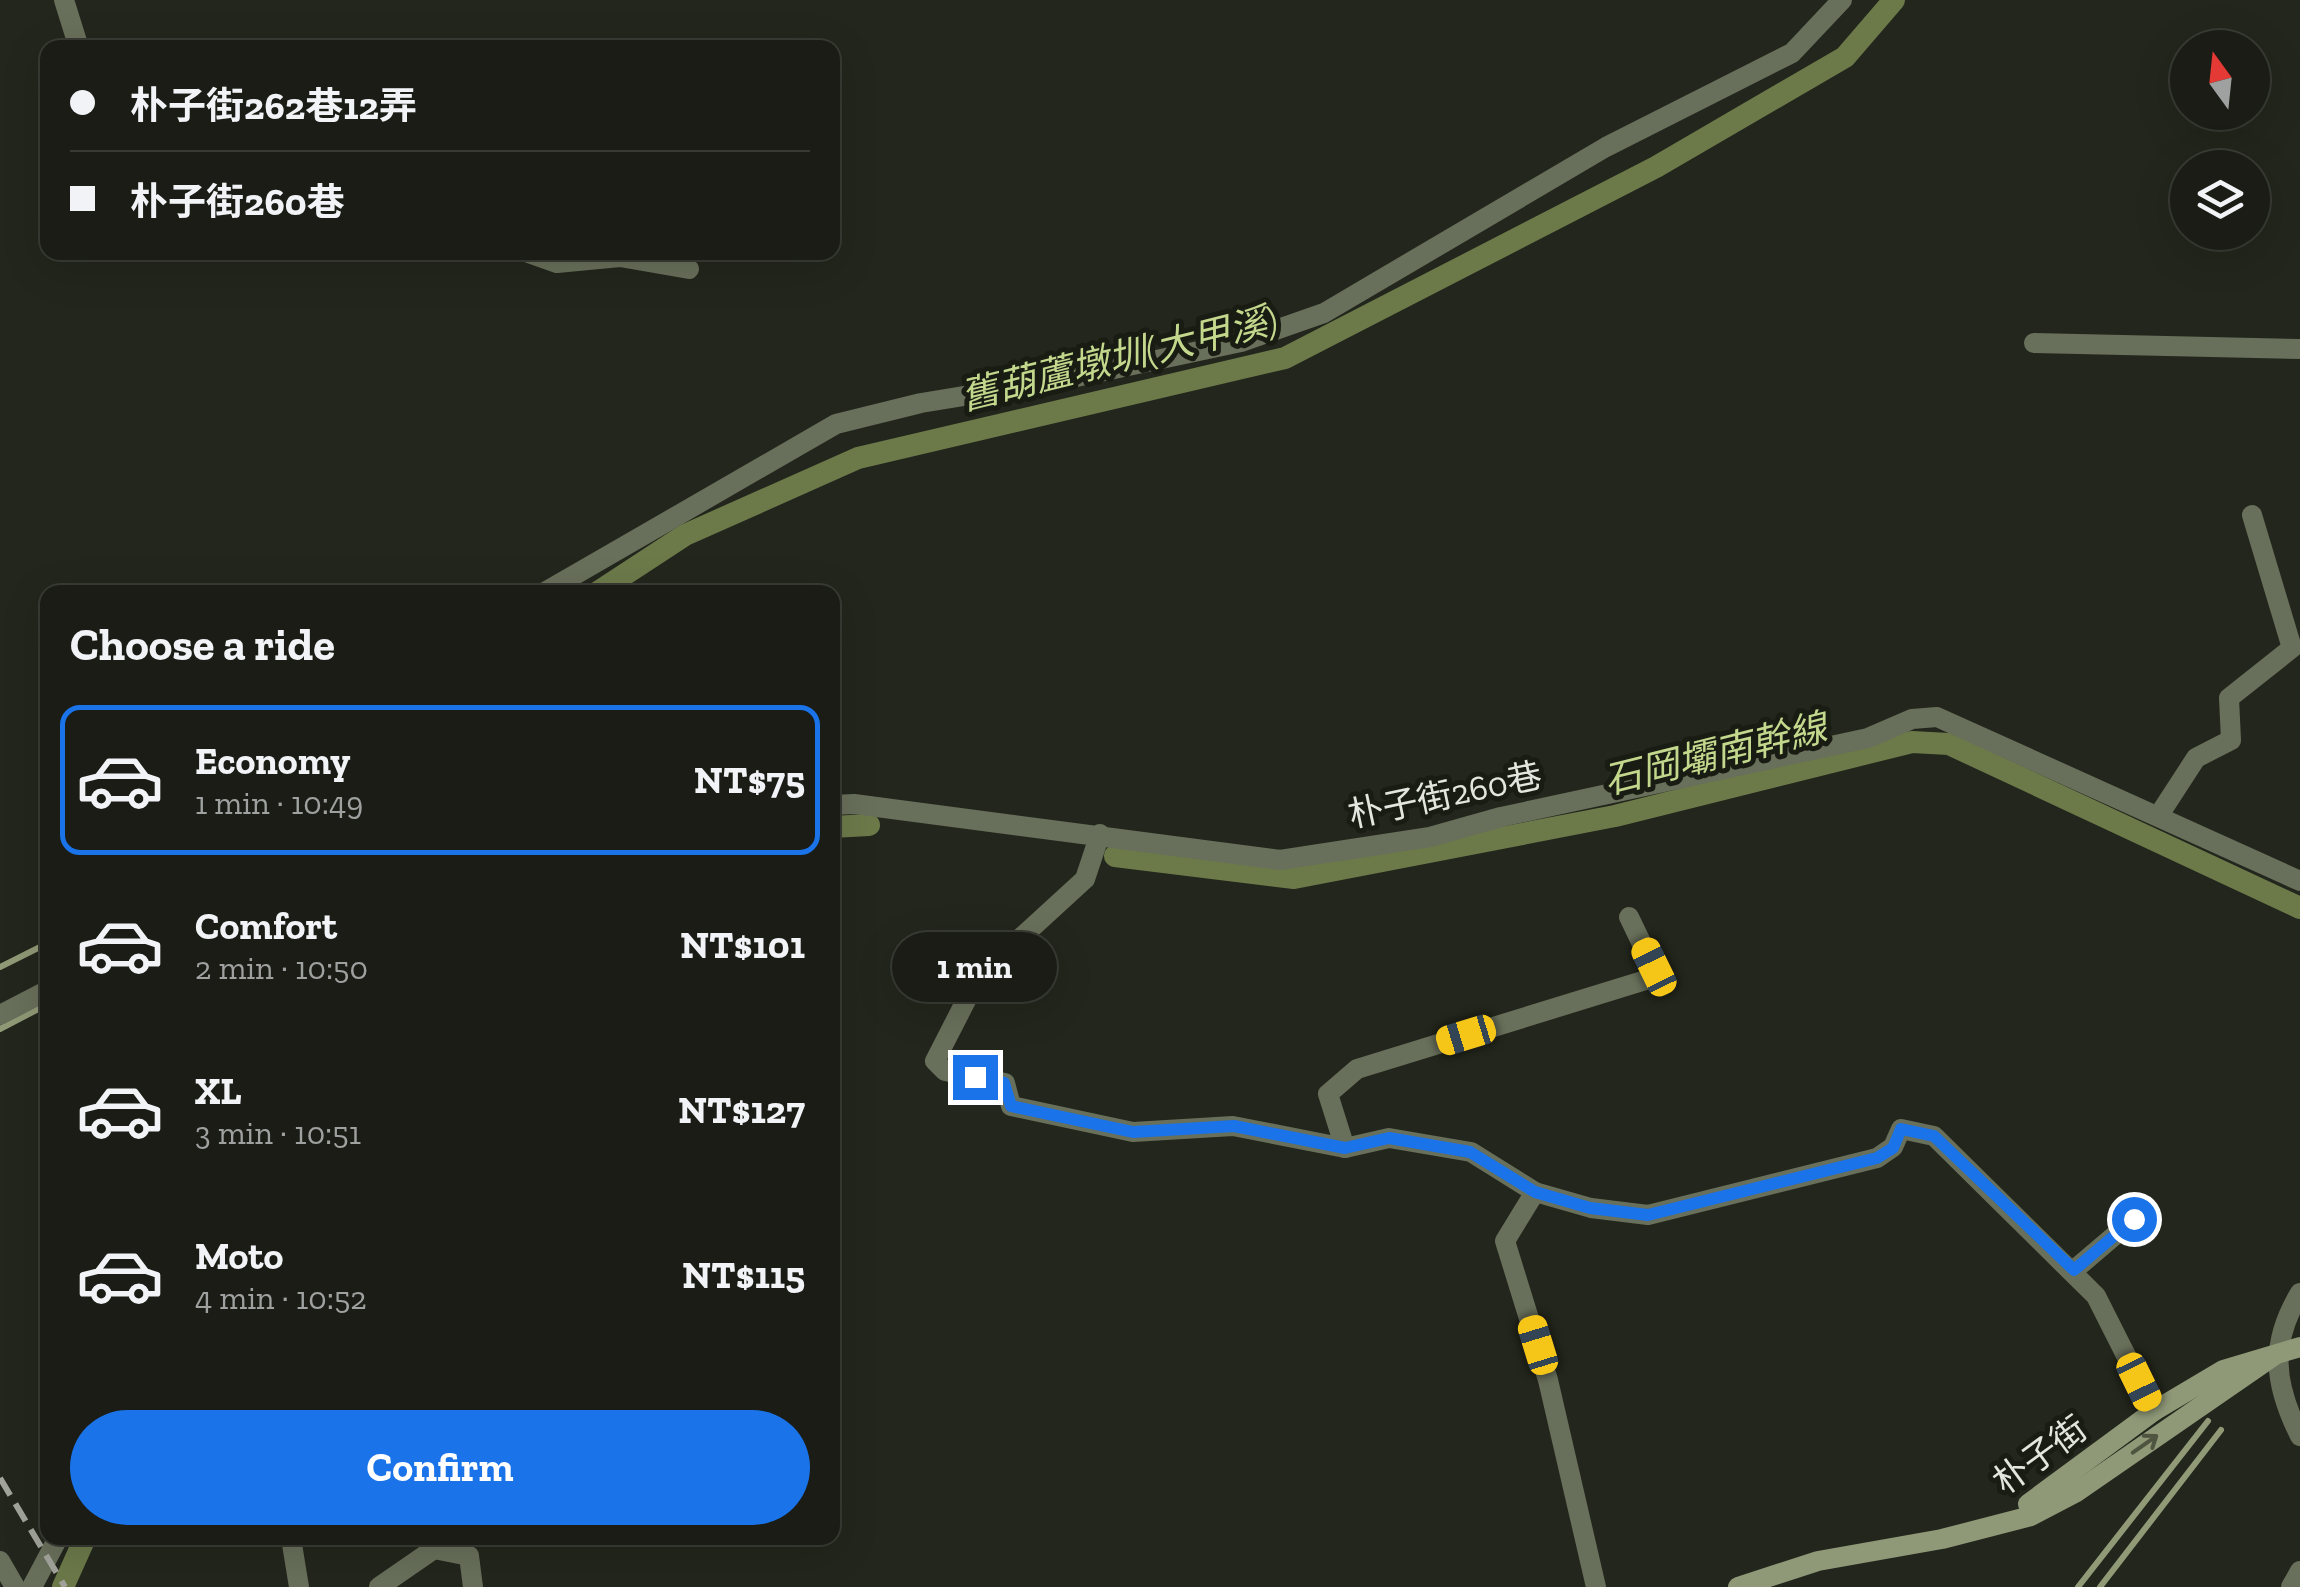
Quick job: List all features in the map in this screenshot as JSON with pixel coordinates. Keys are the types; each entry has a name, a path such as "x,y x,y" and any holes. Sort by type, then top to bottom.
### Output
{"street":[{"path":"64,0 76,40"},
{"path":"556,585 836,424 920,402 1068,380 1240,342 1324,313 1606,148 1792,53 1842,0"},
{"path":"549,260 588,260"},
{"path":"637,260 689,269"},
{"path":"2034,343 2300,349"},
{"path":"2159,815 2196,758 2231,740 2229,698 2292,648 2252,515"},
{"name":"朴子街260巷","path":"840,805 1100,834 1280,860 1430,836 1501,817 1868,738 1912,719 1936,717 2300,881"},
{"path":"1100,834 1085,878 978,977 935,1061 945,1071 1004,1083 1011,1106 1133,1132 1234,1126 1345,1148 1389,1138 1470,1152 1535,1192 1590,1208 1648,1215 1877,1158 1893,1148 1901,1129 1934,1136 2074,1270 2096,1296 2154,1411"},
{"path":"1345,1148 1328,1094 1356,1069 1648,979 1654,967 1629,917"},
{"path":"0,1015 40,994"},
{"path":"1535,1192 1506,1241 1548,1380 1596,1587"},
{"path":"2074,1270 2134,1219"},
{"path":"2300,1293 2275,1355 2282,1390 2300,1436"},
{"name":"朴子街","path":"2000,1524 2072,1476 2154,1411 2222,1370 2300,1347"},
{"name":"朴子街","path":"1738,1587 1818,1561 2030,1516 2075,1493 2275,1355"},
{"path":"32,1587 54,1545"},
{"path":"292,1545 299,1587"},
{"path":"380,1587 434,1548 470,1556 473,1587"},
{"path":"0,1561 15,1587"},
{"path":"2291,1587 2300,1571"}],"waterway":[{"name":"舊葫蘆墩圳(大甲溪)","path":"609,585 685,535 858,458 1285,358 1656,167 1845,57 1894,0"},
{"name":"石岡壩南幹線","path":"1115,856 1294,878 1615,816 1912,742 1949,744 2300,908"},
{"name":"石岡壩南幹線","path":"840,827 869,825"},
{"path":"0,967 40,947"},
{"path":"0,1029 40,1008"},
{"path":"2078,1587 2208,1421"},
{"path":"2100,1587 2221,1430"},
{"path":"63,1587 82,1545"}],"railway":[{"path":"0,1478 65,1587"}],"route":[{"path":"975,1077 1004,1083 1011,1106 1133,1132 1234,1126 1345,1148 1368,1146 1389,1138 1470,1152 1535,1192 1590,1208 1648,1215 1877,1158 1893,1148 1901,1129 1934,1136 2074,1270 2134,1219"}]}
